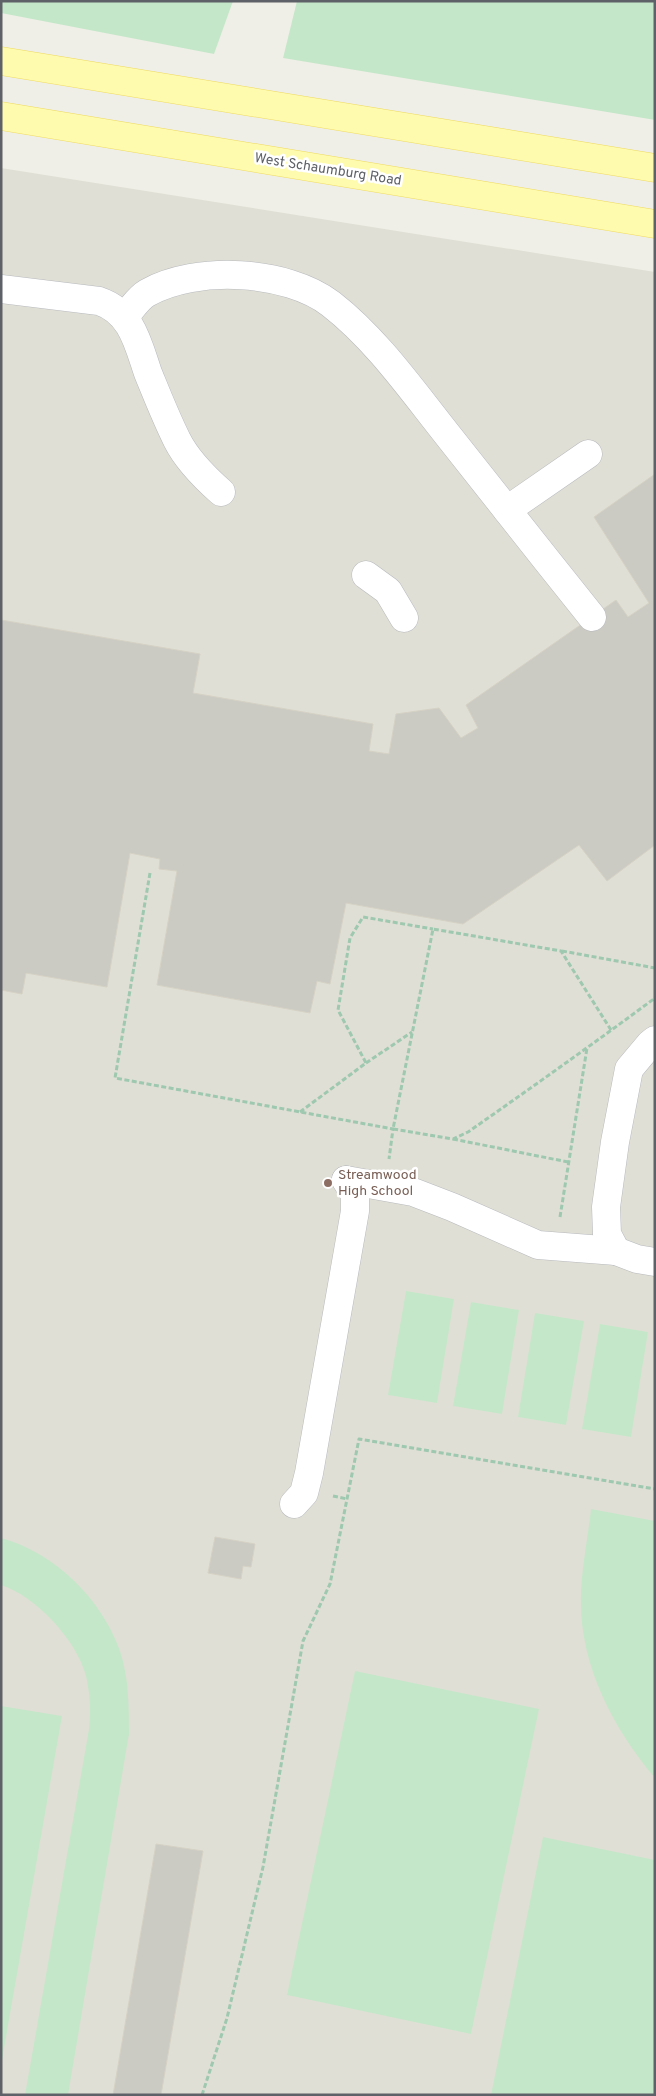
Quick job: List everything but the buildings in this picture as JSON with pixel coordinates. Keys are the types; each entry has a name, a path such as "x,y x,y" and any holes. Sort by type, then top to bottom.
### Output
{"main road":[{"path":"1,61 655,168"},
{"name":"West Schaumburg Road","path":"1,116 655,224"}],"lane":[{"path":"124,317 146,294 196,277 253,276 278,280 305,289 330,303 364,334 592,617"},
{"path":"1,289 99,301 112,305 124,317 138,339 148,372 178,441 199,472 221,492"},
{"path":"507,510 588,454"},
{"path":"366,574 388,591 404,618"},
{"path":"616,1251 607,1234 606,1207 615,1142 629,1069 655,1040"},
{"path":"294,1504 304,1493 309,1473 355,1210 355,1195 346,1180 413,1192 538,1245 616,1251 637,1259 655,1262"}],"path":[{"path":"150,873 115,1078 453,1139 568,1162"},
{"path":"366,1063 338,1010 350,938 364,917 655,968"},
{"path":"393,1129 433,929"},
{"path":"562,951 611,1030"},
{"path":"453,1139 468,1132 655,998"},
{"path":"299,1112 412,1032"},
{"path":"560,1210 587,1048"},
{"path":"202,2095 227,2018 263,1867 303,1641 330,1584 359,1439 655,1489"}],"shaded area":[{"name":"Streamwood High School","path":"1,168 655,272 655,2095 1,2095"}],"green space":[{"path":"2,1 233,1 214,54 1,13"},
{"path":"297,1 655,1 655,120 283,58"},
{"path":"406,1291 454,1299 437,1403 388,1395"},
{"path":"471,1302 519,1310 502,1414 453,1406"},
{"path":"535,1313 584,1321 566,1425 518,1417"},
{"path":"600,1324 648,1332 631,1437 582,1429"},
{"path":"591,1509 655,1521 655,1778 639,1758 612,1715 601,1692 585,1644 581,1593"},
{"path":"1,1538 39,1554 57,1566 74,1580 88,1596 112,1632 123,1661 127,1682 129,1734 68,2095 25,2095 89,1729 89,1695 86,1676 81,1662 74,1649 53,1621 28,1599 1,1585"},
{"path":"355,1671 539,1709 471,2034 287,1995"},
{"path":"1,1706 62,1716 1,2066"},
{"path":"543,1837 655,1860 655,2095 491,2095"}],"place":[{"name":"Streamwood High School","path":"328,1183"}]}
